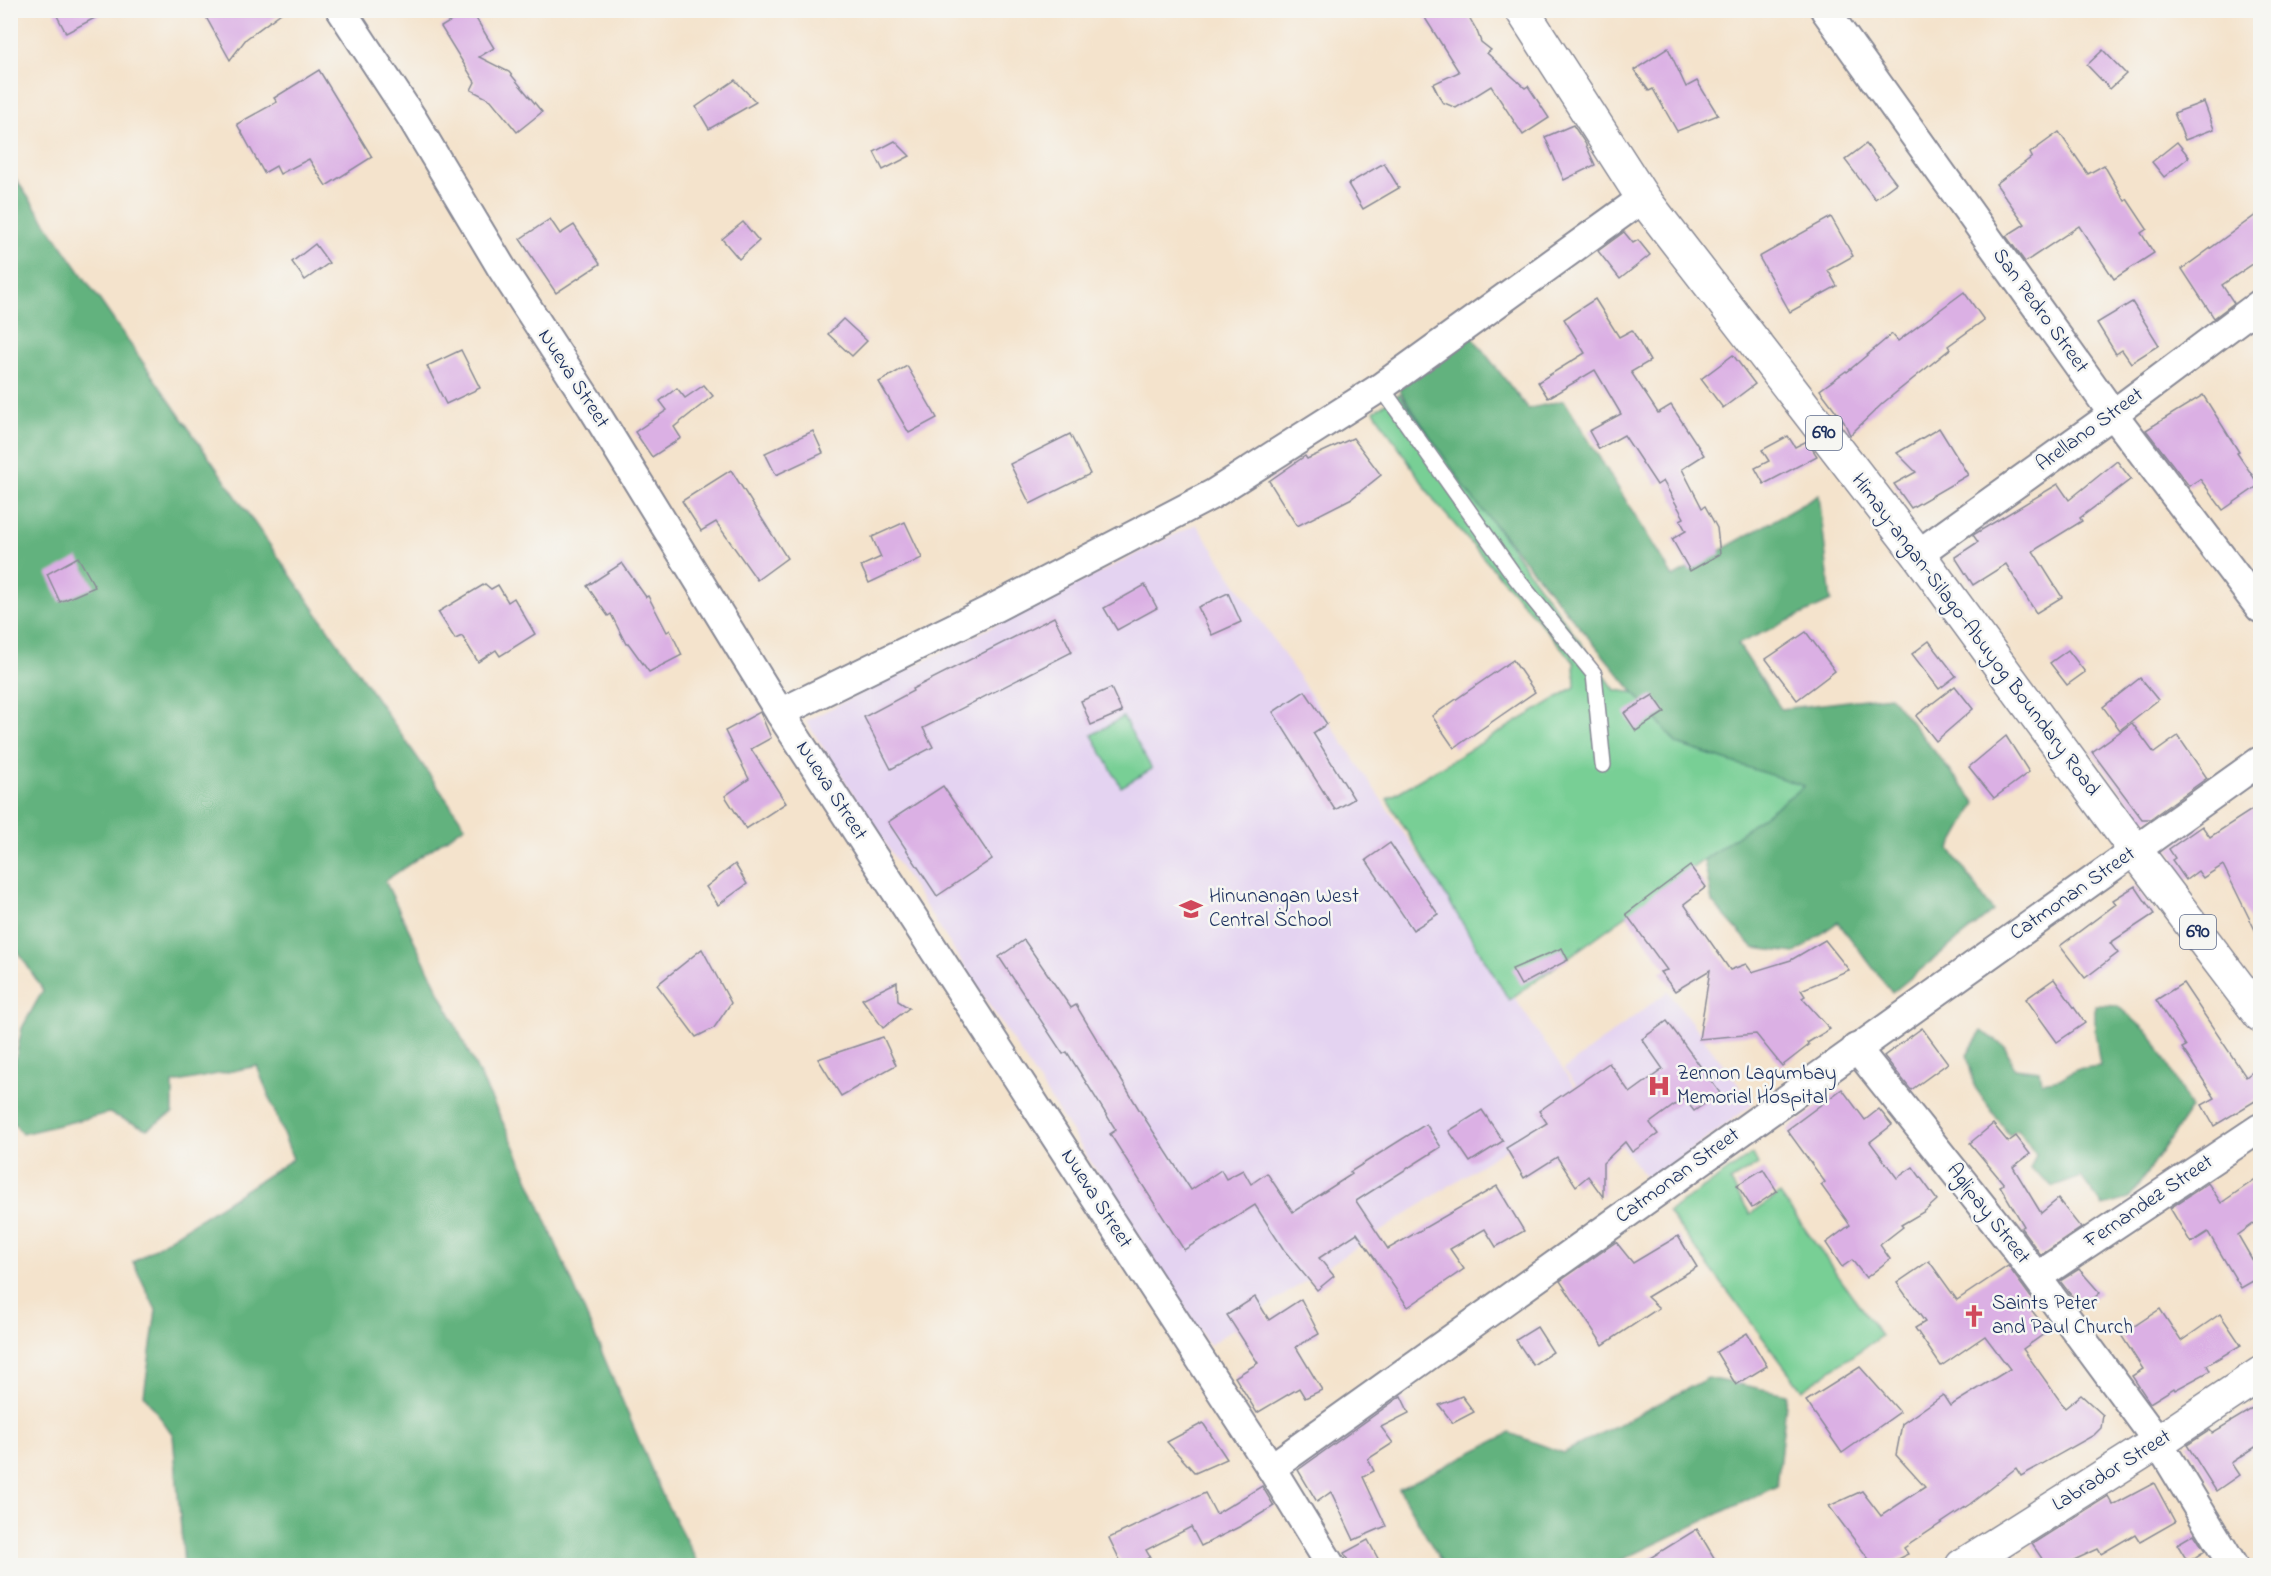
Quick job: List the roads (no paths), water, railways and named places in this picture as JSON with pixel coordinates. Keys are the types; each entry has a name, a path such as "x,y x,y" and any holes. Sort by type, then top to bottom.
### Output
{"main road":[{"name":"Himay-angan-Silago-Abuyog Boundary Road","path":"1522,10 1643,198 1918,554 2135,850"},
{"name":"690","path":"2135,850 2260,1015"},
{"name":"Labrador Street","path":"1962,1566 2158,1442 2260,1374"}],"street":[{"name":"Nueva Street","path":"341,10 412,118 501,267 592,407 780,713 1271,1468 1331,1566"},
{"name":"San Pedro Street","path":"1825,10 2114,414 2260,608"},
{"path":"780,713 994,608 1213,494 1381,387 1643,198"},
{"name":"Arellano Street","path":"1918,554 2114,414 2260,304"},
{"name":"Catmonan Street","path":"1271,1468 2260,761"},
{"name":"Aglipay Street","path":"1856,1048 2037,1277 2158,1442 2233,1566"},
{"name":"Fernandez Street","path":"2037,1277 2260,1128"}],"lane":[{"path":"1381,387 1516,578 1594,675 1603,765"}],"place":[{"name":"Hinunangan West Central School","path":"1191,909"},
{"name":"Zennon Lagumbay Memorial Hospital","path":"1659,1086"},
{"name":"Saints Peter and Paul Church","path":"1974,1316"}]}
